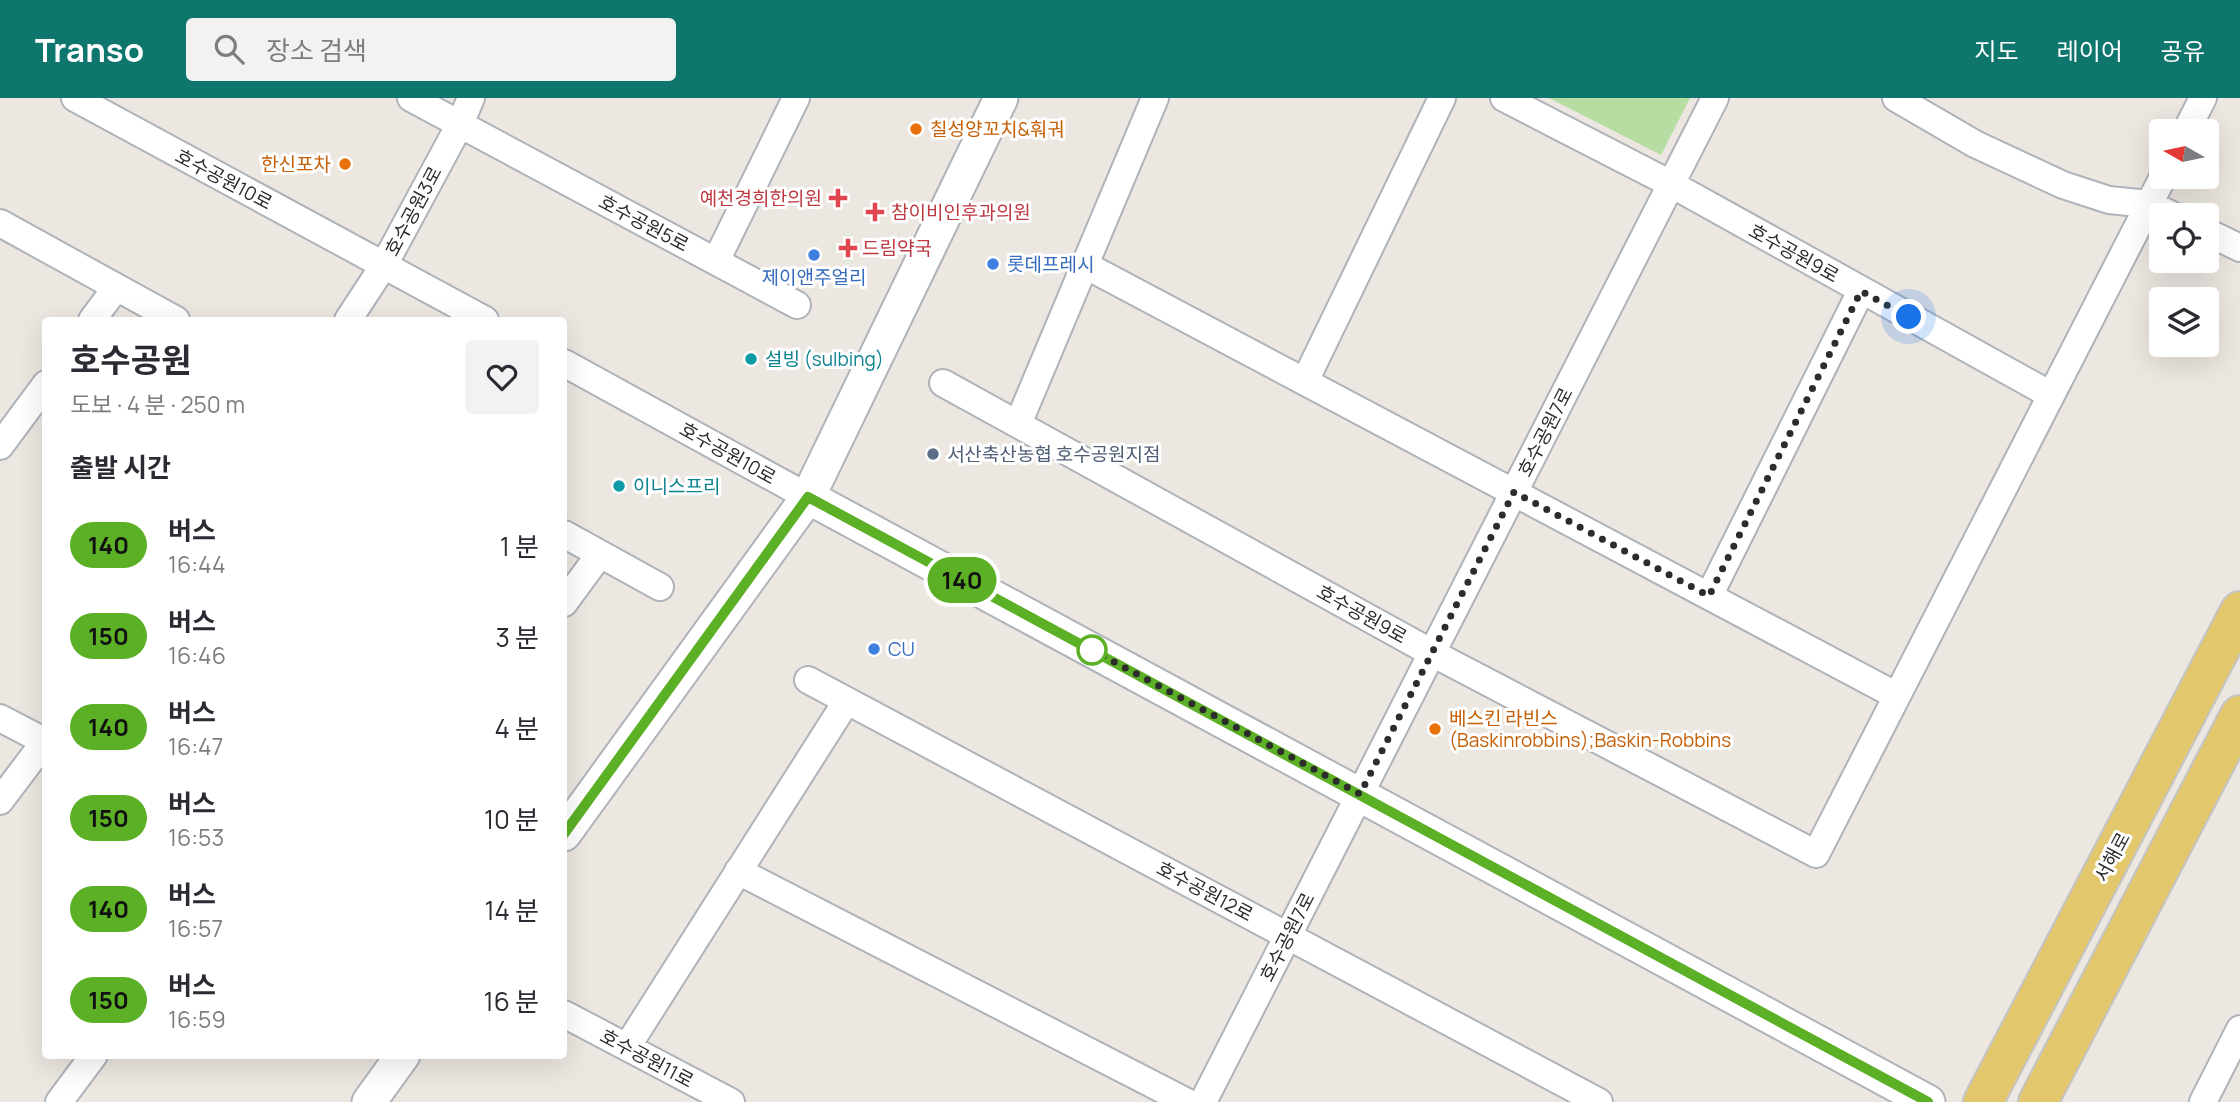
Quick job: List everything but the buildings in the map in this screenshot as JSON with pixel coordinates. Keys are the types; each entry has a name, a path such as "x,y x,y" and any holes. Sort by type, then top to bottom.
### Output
{"main road":[{"name":"서해로","path":"1983,1102 2240,611"},
{"path":"2038,1102 2240,715"}],"street":[{"name":"호수공원10로","path":"75,98 479,317"},
{"name":"호수공원5로","path":"411,98 797,305"},
{"name":"호수공원3로","path":"350,317 384,265 460,124 471,98"},
{"path":"716,261 796,98"},
{"path":"567,830 808,497 1001,98"},
{"path":"1018,424 1155,98"},
{"path":"1305,382 1442,98"},
{"name":"호수공원9로","path":"1504,98 1671,184 2051,395"},
{"name":"호수공원7로","path":"1203,1102 1715,98"},
{"path":"1896,98 1975,144 2063,185 2109,200 2149,208"},
{"path":"2192,119 2202,101"},
{"path":"0,223 170,317"},
{"name":"호수공원9로","path":"943,383 1432,653 1816,855 2051,395 2149,229"},
{"path":"2219,238 2240,248"},
{"path":"1085,265 1897,696"},
{"path":"94,317 116,288"},
{"name":"호수공원9로","path":"1709,596 1861,291"},
{"name":"호수공원10로","path":"567,365 1928,1102"},
{"path":"0,446 42,389"},
{"path":"567,536 660,587"},
{"path":"567,599 600,554"},
{"name":"호수공원12로","path":"808,680 1599,1102"},
{"path":"627,1047 846,702"},
{"path":"0,718 42,739"},
{"path":"0,802 42,745"},
{"path":"738,871 1187,1102"},
{"name":"호수공원11로","path":"567,1016 732,1102"},
{"path":"2203,1102 2240,1029"},
{"path":"59,1102 91,1059"},
{"path":"369,1102 399,1059"}],"green space":[{"path":"1549,98 1690,98 1661,155"}],"bus line":[{"name":"140","path":"567,830 808,497 1928,1102"}],"place":[{"name":"칠성양꼬치&훠궈","path":"916,129"},
{"name":"한신포차","path":"345,164"},
{"name":"예천경희한의원","path":"838,198"},
{"name":"참이비인후과의원","path":"875,212"},
{"name":"드림약국","path":"848,248"},
{"name":"제이앤주얼리","path":"814,255"},
{"name":"롯데프레시","path":"993,264"},
{"name":"설빙 (sulbing)","path":"751,359"},
{"name":"서산축산농협 호수공원지점","path":"933,454"},
{"name":"이니스프리","path":"619,486"},
{"name":"CU","path":"874,649"},
{"name":"베스킨 라빈스 (Baskinrobbins);Baskin-Robbins","path":"1435,729"}],"route":[{"path":"1092,650 1360,794 1514,492 1709,596 1861,291 1909,317"}]}
